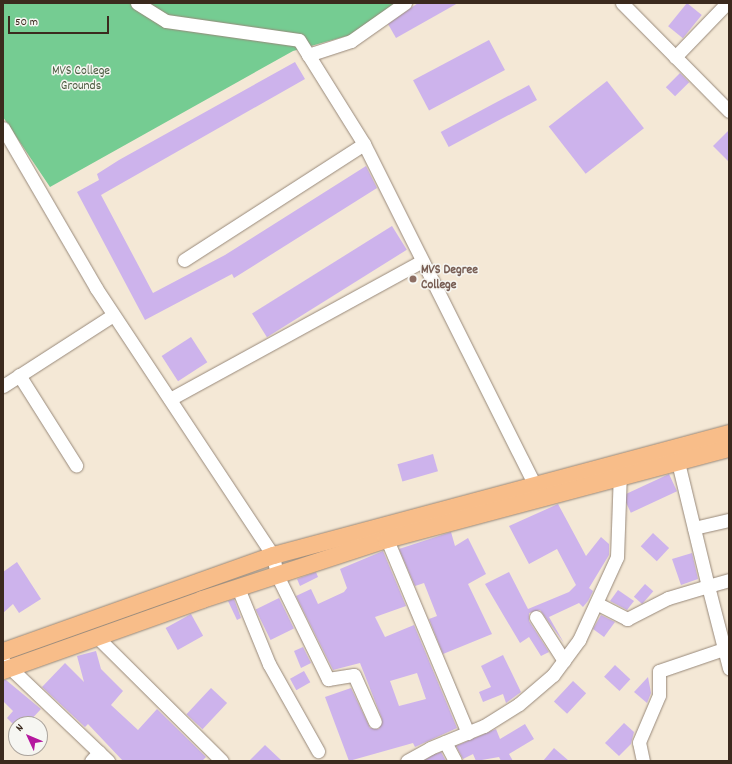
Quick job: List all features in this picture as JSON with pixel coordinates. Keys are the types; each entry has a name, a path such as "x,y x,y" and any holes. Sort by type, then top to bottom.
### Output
{"main road":[{"path":"676,454 729,433"},
{"path":"3,651 273,555 384,533 676,454 729,448"},
{"path":"5,666 278,575 384,533 534,484 620,468"}],"street":[{"path":"137,3 166,21 299,40 364,144 534,484"},
{"path":"308,55 351,41 405,3"},
{"path":"622,3 729,111"},
{"path":"675,57 727,3"},
{"path":"3,128 113,315 273,555 278,575 328,679 354,675 375,722"},
{"path":"184,260 364,144"},
{"path":"170,399 422,261"},
{"path":"3,386 113,315"},
{"path":"19,375 76,465"},
{"path":"676,454 708,586 726,647 729,668"},
{"path":"407,761 468,732 519,704 564,661 579,640 598,604 617,557 620,468"},
{"path":"694,528 729,520"},
{"path":"384,533 468,732"},
{"path":"598,604 627,619 668,598 729,580"},
{"path":"238,588 269,664 318,751"},
{"path":"536,617 564,661"},
{"path":"96,636 222,761"},
{"path":"643,761 639,742 659,695 659,671 726,647"},
{"path":"5,666 99,758"},
{"path":"445,742 455,761"}],"green space":[{"name":"MVS College Grounds","path":"3,3 405,3 354,34 293,51 50,187 3,117"}],"building":[{"path":"418,3 458,3 396,38 388,24"},
{"path":"687,3 702,15 683,38 668,26"},
{"path":"489,40 505,70 429,110 413,80"},
{"path":"295,62 305,79 101,195 153,293 225,255 366,166 377,188 234,278 232,274 145,320 77,192 99,180 97,174 119,160"},
{"path":"680,73 689,82 675,96 666,87"},
{"path":"607,81 644,128 586,174 549,127"},
{"path":"529,85 537,100 449,147 441,132"},
{"path":"729,130 729,162 713,146"},
{"path":"392,226 407,250 267,337 252,313"},
{"path":"191,337 207,362 178,381 162,356"},
{"path":"433,454 438,471 402,482 397,464"},
{"path":"669,474 677,491 631,513 623,496"},
{"path":"558,504 586,556 601,537 609,544 609,555 589,588 593,591 583,607 579,603 549,617 564,643 540,610 529,613 529,621 549,652 541,656 529,637 520,643 485,584 509,572 528,609 569,592 576,585 557,549 529,564 509,526"},
{"path":"451,532 455,546 468,538 486,574 468,584 492,634 443,654 429,619 437,616 424,583 415,586 399,549"},
{"path":"653,533 669,548 657,561 641,546"},
{"path":"383,551 406,606 375,617 385,637 414,625 457,728 415,747 413,743 349,761 325,697 351,688 370,728 379,729 382,719 360,663 333,670 296,596 311,589 318,604 344,592 347,588 340,569","holes":["417,673 426,699 399,706 390,681"]},
{"path":"692,553 698,579 681,585 672,559"},
{"path":"17,562 41,599 19,613 13,604 3,613 3,572"},
{"path":"316,572 318,577 300,586 297,579"},
{"path":"645,584 653,591 642,604 634,597"},
{"path":"618,590 634,601 627,610 610,601"},
{"path":"279,598 294,629 271,640 256,609"},
{"path":"234,599 241,618 237,620 228,601"},
{"path":"191,614 203,636 178,650 166,628"},
{"path":"601,615 615,622 604,637 593,629"},
{"path":"303,647 311,663 301,668 294,651"},
{"path":"96,651 101,669 123,691 111,705 138,730 157,709 206,757 202,761 123,761 88,724 85,727 42,687 65,663 84,682 77,656"},
{"path":"503,655 521,692 506,703 503,694 483,702 479,692 491,687 481,666"},
{"path":"615,665 630,679 619,691 604,677"},
{"path":"304,671 310,682 296,690 290,679"},
{"path":"648,677 651,693 647,703 634,692"},
{"path":"3,680 6,680 41,709 34,716 9,716 13,711 3,701"},
{"path":"573,681 586,693 567,714 554,701"},
{"path":"211,688 227,703 203,729 186,714"},
{"path":"624,723 634,732 631,744 619,756 605,743"},
{"path":"525,724 534,739 509,754 513,761 501,761 499,757 476,761 473,754 463,759 456,746 496,729 500,739"},
{"path":"265,745 282,761 249,761"},
{"path":"554,748 569,761 543,761"},
{"path":"441,752 446,761 423,761 433,755"}],"place":[{"name":"MVS Degree College","path":"413,279"}]}
